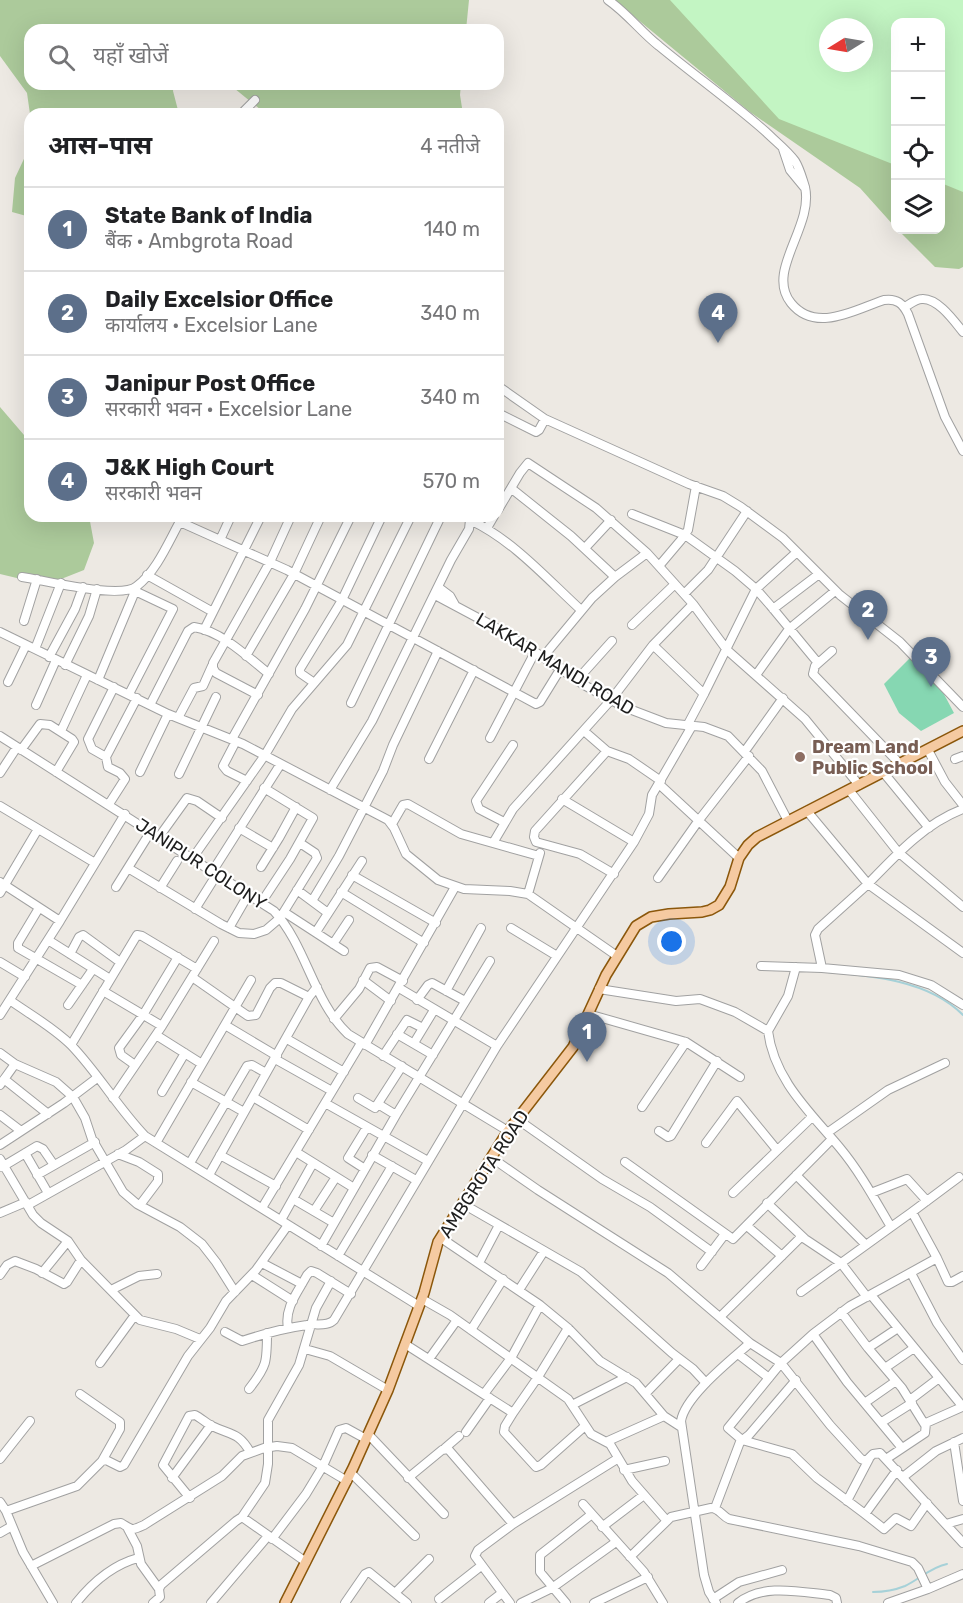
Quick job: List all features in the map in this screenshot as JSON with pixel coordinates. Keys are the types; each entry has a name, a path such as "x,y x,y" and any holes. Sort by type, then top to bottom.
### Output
{"main road":[{"name":"AMBGROTA ROAD","path":"285,1603 349,1477 388,1390 441,1238 508,1131 570,1052 598,989 636,926 651,917 710,910 719,904 730,887 739,858 748,844 757,837 963,731"}],"street":[{"path":"608,0 651,40 747,116 782,148 790,170 805,189 805,217 783,276 783,288 793,305 811,316 825,318 839,317 892,299 905,307 945,417 963,451"},
{"path":"247,108 255,100"},
{"path":"905,307 917,300 929,300 942,309 963,332"},
{"path":"504,390 545,419 723,496 744,509 783,538 835,591 900,642 963,706"},
{"path":"504,419 536,432 545,419"},
{"path":"504,501 520,472 528,463 596,508 659,566 693,604 727,650 783,698 818,733 859,785"},
{"path":"659,566 685,535 690,523 696,486"},
{"path":"512,489 585,548 615,578"},
{"path":"684,594 717,558 744,509"},
{"path":"632,514 685,535 756,589 818,663"},
{"path":"585,548 611,520"},
{"path":"98,680 136,589 180,522"},
{"path":"187,522 220,540 294,574 538,704 561,668"},
{"path":"220,540 228,522"},
{"path":"204,630 258,522"},
{"path":"178,718 194,688 203,686 224,641 270,562 288,522"},
{"path":"246,656 294,574 318,522"},
{"path":"247,781 227,771 223,766 234,740 317,586 348,522"},
{"path":"313,682 300,673 300,669 342,600 379,522"},
{"path":"192,859 265,755 292,709 347,645 408,522"},
{"path":"351,703 438,522"},
{"path":"330,790 372,721 436,591 469,530 469,522"},
{"path":"477,522 523,556 581,610"},
{"path":"487,528 490,522"},
{"path":"225,1332 242,1341 288,1328 331,1323 351,1294 416,1180 497,1046 634,842 649,814 652,795 689,726 756,589 797,552"},
{"path":"543,657 581,610 615,578 647,553"},
{"path":"773,609 819,574"},
{"path":"147,575 213,612"},
{"path":"22,577 83,588 112,591 136,589 171,607 173,611 106,757 108,766 120,773 124,779 109,804"},
{"path":"24,621 37,579"},
{"path":"35,649 61,583"},
{"path":"632,625 675,584"},
{"path":"36,705 83,588"},
{"path":"65,665 89,616 97,589"},
{"name":"LAKKAR MANDI ROAD","path":"436,591 577,680 635,713 657,720 717,731 728,736 747,753 768,780 788,821"},
{"path":"756,675 789,629 835,591"},
{"path":"493,843 504,822 518,804 584,732 653,645 693,604"},
{"path":"150,705 188,631 194,627 224,641 269,674"},
{"path":"0,632 168,714 234,740 363,807 392,824 399,842 410,858 438,880 472,890 528,894 617,956"},
{"path":"577,680 612,641"},
{"path":"8,682 26,645"},
{"path":"653,645 704,694"},
{"path":"312,901 339,856 383,771 438,651"},
{"path":"832,651 813,669 813,674 900,764"},
{"path":"490,738 535,652"},
{"path":"212,666 216,673 258,695"},
{"path":"429,759 474,670"},
{"path":"61,731 87,675"},
{"path":"106,757 92,748 88,739 114,687"},
{"path":"179,774 216,698"},
{"path":"658,878 747,753 783,698"},
{"path":"140,772 168,714"},
{"path":"0,773 40,724 50,725 74,742 56,772"},
{"path":"584,732 607,752 629,759 660,782 739,858"},
{"name":"JANIPUR COLONY","path":"0,737 282,915 334,1019 348,1034 508,1131"},
{"path":"504,822 479,808 476,801 513,745"},
{"path":"822,968 815,935 818,929 868,884 898,852 929,828 963,807 945,782 928,750"},
{"path":"607,752 562,799 534,834 536,842 580,854 614,874"},
{"path":"212,872 280,765"},
{"path":"883,772 929,828"},
{"path":"261,903 300,843 313,818 264,788"},
{"path":"849,790 898,852 963,907"},
{"path":"159,837 187,798 197,801 222,818"},
{"path":"562,799 634,842"},
{"path":"392,824 404,805 408,804 461,834 539,856"},
{"path":"0,806 95,863"},
{"path":"261,867 296,807"},
{"path":"807,811 868,884 963,953"},
{"path":"0,1015 11,1001 125,814"},
{"path":"239,828 273,848"},
{"path":"38,829 2,887 60,921"},
{"path":"116,887 151,831"},
{"path":"128,868 239,933 260,933 282,915 317,858 315,853 300,843"},
{"path":"528,894 542,844"},
{"path":"160,888 177,861"},
{"path":"316,932 362,861"},
{"path":"352,875 436,923"},
{"path":"195,909 212,882"},
{"path":"262,1208 332,1091 399,988 456,887"},
{"path":"297,890 328,913"},
{"path":"341,892 424,943"},
{"path":"229,928 244,902"},
{"path":"39,908 17,945 20,950 82,985"},
{"path":"282,915 316,932 344,951"},
{"path":"333,944 349,920"},
{"path":"446,991 481,928"},
{"path":"511,928 557,957"},
{"path":"70,954 79,937 83,935 120,962"},
{"path":"71,1045 138,935 197,969"},
{"path":"48,940 110,979"},
{"path":"113,1098 162,1026 214,940"},
{"path":"135,1065 118,1050 143,1015 177,957"},
{"path":"321,1246 372,1155 490,961"},
{"path":"0,962 25,977"},
{"path":"334,1019 374,966 403,981"},
{"path":"761,966 822,968 912,978 930,985 963,1005"},
{"path":"796,967 788,996 768,1031 771,1050 780,1070 812,1117 861,1176 891,1227"},
{"path":"68,1005 93,969"},
{"path":"192,977 248,1016 254,1016 270,988 278,983 309,997"},
{"path":"156,1143 251,980"},
{"path":"363,980 391,1001"},
{"path":"417,1000 429,984 435,984 465,1001"},
{"path":"209,1175 309,997 317,987"},
{"path":"399,988 497,1046"},
{"path":"598,989 676,1001 700,999 735,1012 768,1031"},
{"path":"103,991 162,1026"},
{"path":"11,1001 71,1045 146,1136 362,1272 457,1320 538,1377 572,1405 591,1434 608,1441 624,1470 667,1521"},
{"path":"414,1043 434,1010"},
{"path":"588,1014 686,1042 740,1077"},
{"path":"383,1056 407,1020 423,1028"},
{"path":"225,1025 332,1091"},
{"path":"397,1034 433,1054"},
{"path":"156,1035 202,1064"},
{"path":"286,1039 344,1072"},
{"path":"642,1107 686,1042"},
{"path":"0,1053 15,1064 56,1083 73,1097 121,1189 140,1206 168,1219 202,1244 235,1292"},
{"path":"162,1092 185,1053"},
{"path":"659,1131 668,1137 671,1136 717,1061"},
{"path":"625,1162 735,1239 796,1175 829,1136 882,1094 945,1063"},
{"path":"15,1064 2,1082 48,1114"},
{"path":"190,1163 247,1066 252,1065 266,1074"},
{"path":"358,1098 374,1108 402,1066"},
{"path":"0,1144 73,1097 97,1078"},
{"path":"191,1082 244,1112"},
{"path":"253,1097 309,1130"},
{"path":"706,1143 736,1101 777,1150"},
{"path":"325,1103 428,1161"},
{"path":"378,1104 396,1115"},
{"path":"0,1115 21,1131"},
{"path":"733,1193 812,1117"},
{"path":"518,1119 602,1179 650,1207 712,1252"},
{"path":"365,1169 348,1158 367,1127"},
{"path":"0,1213 48,1193 146,1136"},
{"path":"38,1175 95,1142"},
{"path":"54,1165 39,1146 1,1164 40,1223 68,1241 81,1260 135,1315 145,1323 166,1326 200,1340"},
{"path":"296,1152 354,1188"},
{"path":"24,1153 48,1193"},
{"path":"118,1154 139,1162 158,1174 158,1181 140,1206"},
{"path":"220,1155 276,1186"},
{"path":"372,1155 416,1180"},
{"path":"492,1158 679,1280 750,1343 781,1363 854,1452 863,1461 869,1459"},
{"path":"102,1461 106,1460 120,1467 124,1465 177,1374 210,1328 219,1310 262,1263 284,1222 293,1199 314,1163"},
{"path":"338,1257 392,1166"},
{"path":"796,1175 866,1245"},
{"path":"314,1211 336,1177"},
{"path":"801,1292 959,1177"},
{"path":"871,1193 907,1179 927,1201"},
{"path":"293,1199 334,1222"},
{"path":"767,1203 802,1236 841,1263 963,1407 925,1425"},
{"path":"463,1204 581,1272 693,1369 706,1383"},
{"path":"912,1212 948,1282 963,1276"},
{"path":"479,1263 499,1225"},
{"path":"747,1226 782,1256"},
{"path":"701,1266 725,1234"},
{"path":"720,1317 802,1236"},
{"path":"441,1238 540,1305 568,1328 600,1361 636,1383 664,1416 681,1427"},
{"path":"42,1272 68,1241"},
{"path":"519,1290 544,1251"},
{"path":"927,1503 909,1526 896,1518 884,1529 792,1454 742,1440 728,1430 729,1425 781,1363 813,1334 841,1312 937,1258"},
{"path":"0,1275 13,1261 66,1284 81,1260"},
{"path":"262,1263 302,1284"},
{"path":"288,1328 286,1315 311,1271 351,1294"},
{"path":"911,1273 937,1323 963,1360"},
{"path":"111,1290 140,1276 157,1274"},
{"path":"252,1275 293,1301"},
{"path":"471,1330 503,1279"},
{"path":"159,1589 186,1562 242,1517 265,1483 268,1464 268,1420 295,1374 305,1349 316,1308 331,1281"},
{"path":"408,1478 463,1434 512,1358 540,1305"},
{"path":"841,1312 911,1401 925,1425 925,1432 886,1459"},
{"path":"100,1363 135,1315"},
{"path":"429,1359 457,1320"},
{"path":"568,1328 513,1413 504,1432 536,1467 585,1426"},
{"path":"868,1348 898,1328"},
{"path":"249,1389 266,1363 267,1333"},
{"path":"813,1334 847,1382 902,1448"},
{"path":"750,1343 706,1383 682,1417 681,1427 704,1575 715,1601 739,1582 782,1570"},
{"path":"405,1344 513,1413"},
{"path":"885,1368 914,1348"},
{"path":"305,1349 330,1356 388,1390"},
{"path":"738,1354 769,1378"},
{"path":"646,1393 679,1359"},
{"path":"572,1405 627,1377"},
{"path":"882,1422 939,1378"},
{"path":"715,1508 742,1440 749,1435 796,1380"},
{"path":"866,1402 896,1381"},
{"path":"6,1511 77,1486 102,1461 120,1430 120,1422 80,1394"},
{"path":"190,1498 163,1467 163,1461 189,1416 195,1415 241,1438 250,1452"},
{"path":"608,1441 664,1416"},
{"path":"0,1459 30,1421"},
{"path":"172,1478 211,1425"},
{"path":"211,1603 301,1501 323,1466 334,1438 341,1429 346,1428 367,1437 444,1514"},
{"path":"903,1477 936,1451 963,1438"},
{"path":"954,1442 963,1501"},
{"path":"128,1528 132,1530 144,1525 190,1498 222,1476 239,1458 250,1452 277,1446 292,1448 323,1466 349,1477 415,1536"},
{"path":"445,1448 451,1451 513,1524"},
{"path":"847,1501 869,1459 876,1453 880,1453 963,1543"},
{"path":"510,1603 476,1559 476,1553 513,1524 617,1459"},
{"path":"624,1470 665,1461"},
{"path":"865,1514 897,1470"},
{"path":"602,1527 644,1495"},
{"path":"0,1502 23,1552 53,1603"},
{"path":"583,1504 648,1577 663,1603"},
{"path":"630,1557 676,1515 715,1508"},
{"path":"715,1508 729,1518 859,1546 908,1560 915,1564 928,1588"},
{"path":"566,1603 540,1572 540,1555 592,1514"},
{"path":"242,1517 306,1562"},
{"path":"946,1524 963,1519"},
{"path":"31,1566 117,1523 124,1524 137,1546 138,1558 144,1570 159,1589 160,1597 153,1603"},
{"path":"0,1533 12,1526"},
{"path":"521,1603 552,1588 616,1542"},
{"path":"76,1603 99,1579 116,1567 138,1558"},
{"path":"395,1593 429,1559"},
{"path":"439,1599 481,1566"},
{"path":"345,1603 367,1572 372,1573 407,1603"},
{"path":"888,1603 963,1574"},
{"path":"594,1603 648,1577"},
{"path":"738,1603 753,1595 775,1590 830,1595 836,1598 837,1603"},
{"path":"489,1603 502,1593"}],"green space":[{"path":"0,0 469,0 467,24 24,24 24,89 0,56"},
{"path":"614,0 963,0 963,267 959,269 935,267 902,234 945,234 945,18 891,18 891,223 860,188 750,112"},
{"path":"670,0 963,0 963,192 945,185 945,18 891,18 891,163 779,119"},
{"path":"25,90 173,90 177,108 29,108"},
{"path":"236,90 460,90 462,108 259,108"},
{"path":"24,159 24,215 12,212 15,178"},
{"path":"0,407 24,435 24,522 90,522 94,543 84,570 46,585 0,574"},
{"path":"911,657 938,683 954,713 921,731 899,713 884,684"}],"waterway":[{"path":"816,971 874,977 913,986 932,993 963,1015"},
{"path":"873,1592 905,1586 947,1564"}],"place":[{"name":"J&K High Court","path":"718,343"},
{"name":"Daily Excelsior Office","path":"868,640"},
{"name":"Janipur Post Office","path":"931,687"},
{"name":"Dream Land Public School","path":"800,757"},
{"name":"State Bank of India","path":"587,1062"}]}
